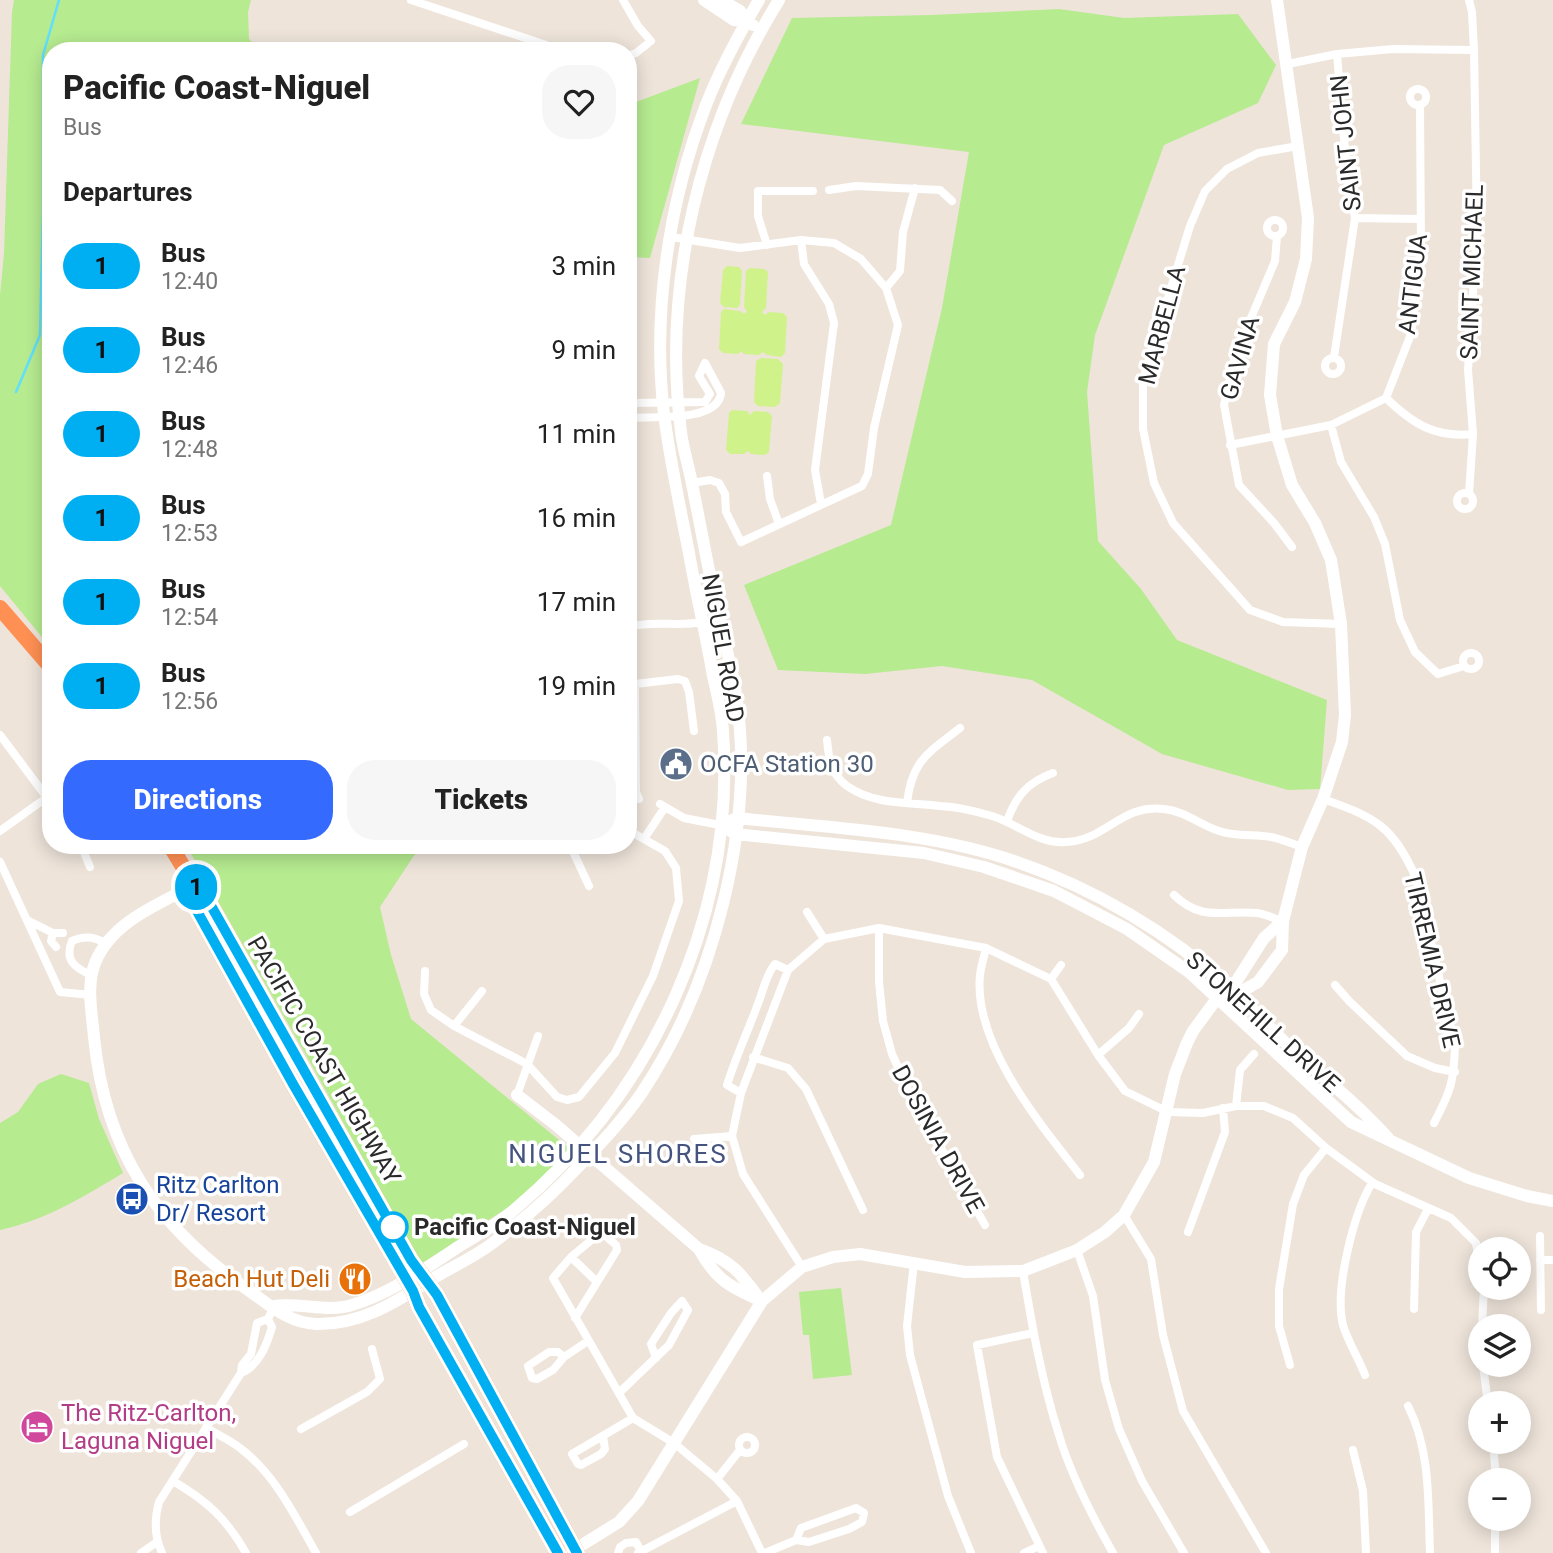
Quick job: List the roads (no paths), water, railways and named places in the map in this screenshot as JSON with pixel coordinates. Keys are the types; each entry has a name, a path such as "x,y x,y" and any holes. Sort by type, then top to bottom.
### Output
{"highway":[{"path":"0,608 42,657"},
{"name":"PACIFIC COAST HIGHWAY","path":"175,854 194,885 205,895 290,1063 416,1281 419,1307 558,1553"},
{"name":"PACIFIC COAST HIGHWAY","path":"416,1281 437,1295 577,1553"}],"main road":[{"path":"704,0 734,20 747,21"},
{"path":"721,0 761,29"},
{"name":"NIGUEL ROAD","path":"416,1281 512,1212 579,1146 620,1097 670,1013 705,913 716,867 723,787 723,729 672,466 664,410 660,334 666,264 687,164 706,105 759,0"},
{"name":"NIGUEL ROAD","path":"416,1281 486,1248 554,1193 638,1098 664,1056 682,1019 709,953 721,914 740,796 736,697 681,435 676,344 681,274 710,145 728,96 761,29 779,0"},
{"path":"569,1553 619,1522 638,1501 762,1301 802,1267 833,1257 860,1254 965,1272 1023,1270 1077,1250 1105,1232 1124,1214 1154,1162 1175,1074 1187,1043 1198,1034 1222,1001 1234,992 1258,982 1282,950 1283,921 1302,847 1323,799 1342,743 1345,715 1341,624 1331,560 1315,523 1292,485 1277,436 1270,395 1274,344 1295,302 1306,258 1308,218 1277,0"},
{"name":"STONEHILL DRIVE","path":"720,825 737,818 934,841 1012,860 1066,881 1124,910 1234,992 1282,1040 1367,1114 1393,1143"},
{"name":"STONEHILL DRIVE","path":"720,825 735,834 924,853 984,867 1054,891 1127,929 1166,955 1222,1001 1350,1122 1469,1178 1553,1201"},
{"path":"194,885 125,924 106,943 91,975 99,1077 110,1120 130,1168 155,1205 194,1248 222,1271 275,1306 288,1319 304,1323 348,1321 380,1310 416,1281"},
{"path":"1234,992 1264,938 1283,921"},
{"path":"517,1095 590,1154 699,1249 710,1270 736,1290 762,1301"}],"street":[{"path":"411,0 537,42"},
{"path":"623,0 638,26 651,41 637,53"},
{"name":"SAINT MICHAEL","path":"1469,0 1474,50 1477,232 1468,370 1473,434 1469,494"},
{"path":"1288,64 1337,54 1393,49 1474,50"},
{"name":"SAINT JOHN","path":"1334,357 1355,218 1347,174 1337,54"},
{"name":"ANTIGUA","path":"1386,398 1411,334 1421,251 1420,105"},
{"name":"MARBELLA","path":"1298,146 1258,153 1227,169 1205,191 1190,226 1143,379 1143,429 1154,483 1173,523 1250,610 1283,622 1341,624"},
{"path":"830,190 856,186 940,190 952,201"},
{"path":"886,288 900,271 903,232 915,188"},
{"path":"767,246 758,216 758,191 813,191"},
{"path":"1355,218 1420,219"},
{"name":"GAVINA","path":"1277,236 1275,261 1235,356 1224,405 1239,485 1292,547"},
{"path":"671,237 740,248 801,240 834,243 861,258 886,288 898,325 874,428 868,474 862,486 741,542 726,512 725,494 719,483 710,480 692,483"},
{"path":"801,240 804,264 829,304 834,323 815,470 821,504"},
{"path":"637,406 664,410 705,412 718,404 721,398 720,387 705,363 699,376 709,389 709,398 700,404 680,410"},
{"path":"1230,445 1331,425 1386,398 1401,412 1432,431 1453,436 1473,434"},
{"path":"637,416 664,410"},
{"path":"1331,425 1341,462 1374,517 1385,544 1400,620 1415,652 1438,674 1464,666"},
{"path":"767,476 770,499 779,524"},
{"path":"637,626 690,625 704,622"},
{"path":"637,683 678,679 684,681 689,692 694,731"},
{"path":"907,803 909,782 917,764 960,728"},
{"path":"0,735 42,792"},
{"path":"827,740 830,766 836,777 863,795 880,800 967,809 1007,821 1045,841 1083,841 1132,812 1146,808 1183,814 1218,831 1272,837 1302,847"},
{"path":"1007,821 1014,801 1025,788 1039,778 1053,773"},
{"path":"637,794 639,799"},
{"name":"TIRREMIA DRIVE","path":"1323,799 1364,813 1390,834 1405,855 1416,878 1455,1045 1450,1092 1434,1123"},
{"path":"0,831 42,805"},
{"name":"STONEHILL DRIVE","path":"644,839 662,806 684,818 720,825"},
{"path":"425,971 424,994 431,1010 454,1026 527,1064 557,1097 567,1100 579,1097 615,1053 653,976 679,901 676,868 664,851 637,835"},
{"path":"85,854 90,867"},
{"path":"574,854 589,886"},
{"path":"0,862 60,992 91,995"},
{"path":"1174,895 1185,906 1203,913 1258,913 1283,921"},
{"path":"807,912 824,939"},
{"path":"29,921 62,941 74,966 91,975"},
{"path":"802,1267 744,1174 732,1136 741,1093 788,970 824,939 879,928 986,948 1051,978 1098,1055 1125,1091 1168,1112 1203,1112 1236,1106 1264,1106 1293,1118 1326,1148 1373,1182 1451,1218 1469,1237"},
{"name":"DOSINIA DRIVE","path":"879,928 879,982 883,1021 892,1054 911,1096 985,1225"},
{"path":"34,931 62,941 86,936 106,943"},
{"path":"986,948 980,976 983,1007 994,1046 1030,1111 1080,1175"},
{"path":"741,1093 727,1085 742,1041 759,1003 769,971 775,964 788,970"},
{"path":"1051,978 1061,965"},
{"path":"1335,985 1407,1056 1435,1068 1454,1072"},
{"path":"454,1026 482,991"},
{"path":"1098,1055 1129,1028 1139,1014"},
{"path":"517,1095 538,1036"},
{"path":"1236,1106 1240,1070 1254,1054"},
{"path":"753,1057 788,1068 806,1089 863,1210"},
{"path":"1188,1232 1225,1132 1223,1108"},
{"path":"694,1139 732,1136"},
{"path":"1290,1365 1279,1326 1281,1276 1293,1204 1304,1175 1326,1148"},
{"path":"1365,1375 1343,1325 1341,1302 1350,1239 1362,1198 1373,1182"},
{"path":"1414,1309 1416,1232 1428,1209"},
{"path":"1124,1214 1151,1259 1163,1335 1183,1411 1266,1553"},
{"path":"575,1318 617,1247 601,1232 571,1257 553,1278 575,1318 588,1341 620,1392 633,1418 674,1443 717,1479 737,1501 764,1553 796,1540 809,1542 849,1529 862,1522 864,1513 856,1508 818,1521 801,1528 796,1540"},
{"path":"1540,1236 1541,1310"},
{"path":"1077,1250 1093,1296 1102,1369 1121,1435 1142,1481 1184,1553"},
{"path":"571,1257 596,1281"},
{"path":"1540,1260 1553,1260"},
{"path":"914,1262 907,1326 910,1355 948,1496 971,1553"},
{"path":"1023,1270 1033,1333 1059,1437 1094,1519 1113,1553"},
{"path":"620,1392 656,1358 669,1345 688,1310 682,1301 671,1312 651,1344 656,1358"},
{"path":"255,1355 252,1337 257,1322 268,1319 275,1306"},
{"path":"162,1553 157,1542 156,1515 159,1502 242,1373 242,1364 263,1352 272,1327 268,1319"},
{"path":"1024,1553 1041,1550 997,1457 977,1345 1033,1333"},
{"path":"252,1337 268,1341"},
{"path":"564,1357 588,1341"},
{"path":"301,1429 368,1392 375,1385 380,1379 372,1349"},
{"path":"1408,1406 1419,1428 1427,1477 1430,1553"},
{"path":"603,1436 633,1418"},
{"path":"207,1428 240,1448 263,1470 284,1496 316,1553"},
{"path":"350,1512 464,1444"},
{"path":"717,1479 740,1450"},
{"path":"1353,1450 1363,1491 1366,1553"},
{"path":"173,1481 223,1517 246,1553"},
{"path":"618,1553 620,1546 631,1542 636,1542 639,1552 737,1501"},
{"path":"1495,1531 1495,1553"},
{"path":"141,1553 157,1542"}],"waterway":[{"path":"47,42 59,0"},
{"path":"16,392 40,335 42,252"}],"place":[{"name":"OCFA Station 30","path":"676,764"},
{"name":"Ritz Carlton Dr/ Resort","path":"132,1199"},
{"name":"Pacific Coast-Niguel","path":"393,1227"},
{"name":"Beach Hut Deli","path":"355,1279"},
{"name":"The Ritz-Carlton, Laguna Niguel","path":"37,1427"}],"district":[{"name":"NIGUEL SHORES","path":"618,1154"}]}
